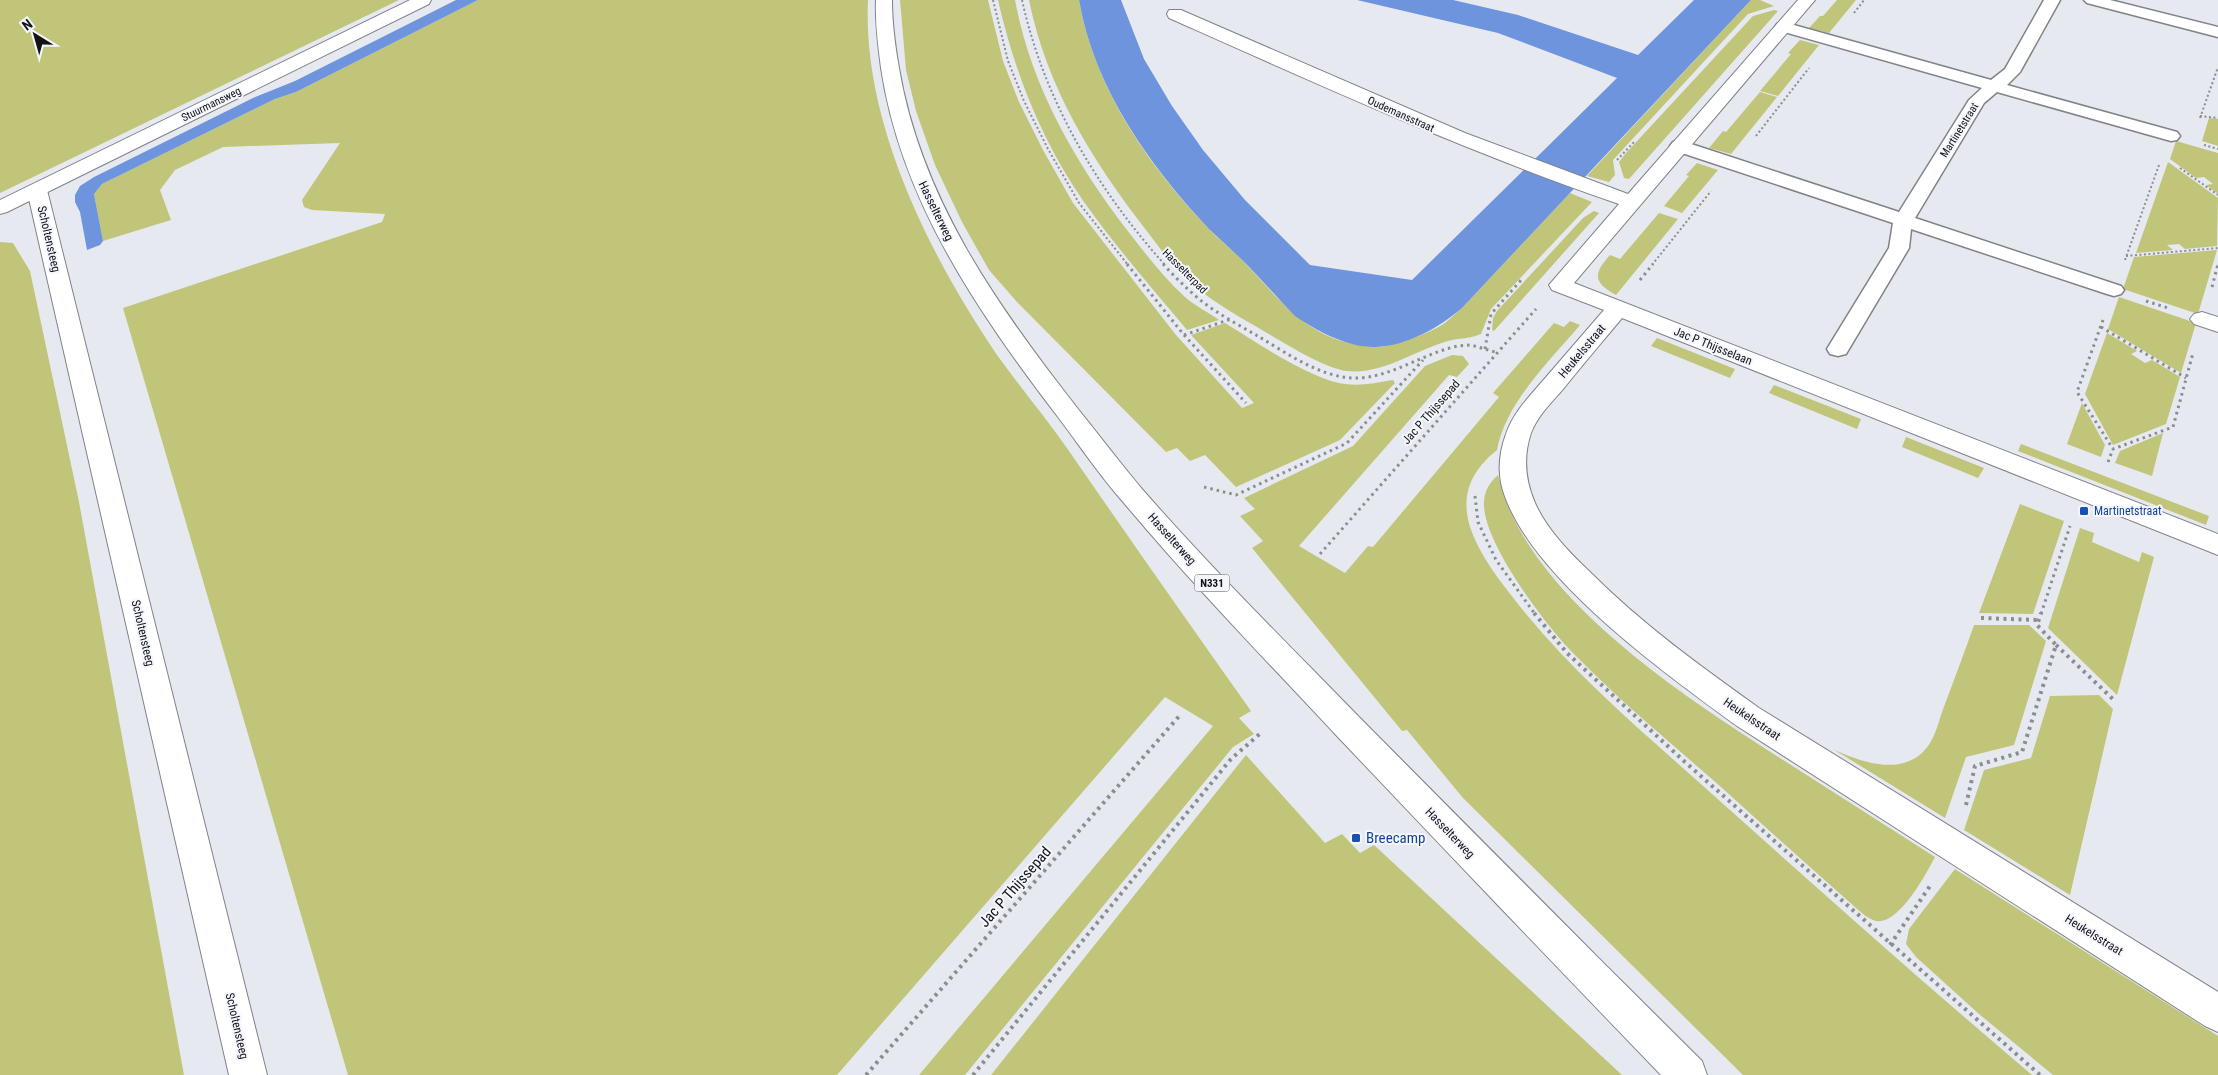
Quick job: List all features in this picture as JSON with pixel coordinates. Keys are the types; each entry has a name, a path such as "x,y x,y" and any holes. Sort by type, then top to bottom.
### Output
{"street":[{"name":"Stuurmansweg","path":"0,208 422,0"},
{"name":"Hasselterweg","path":"884,0 889,72 898,114 916,168 942,226 971,278 1028,362 1131,493 1230,603 1486,870 1688,1075"},
{"path":"1560,285 1783,27 1800,1"},
{"name":"Oudemansstraat","path":"1175,14 1435,129 1511,160 1632,202"},
{"name":"Scholtensteeg","path":"37,190 248,1075"},
{"name":"Jac P Thijsselaan","path":"1560,285 2218,545"},
{"name":"Heukelsstraat","path":"1618,308 1526,418 1518,434 1513,455 1517,491 1546,544 1602,602 1686,673 1748,717 2218,1013"}],"lane":[{"name":"Martinetstraat","path":"1838,349 1899,248 1903,221 1977,100 2012,72 2052,0"},
{"path":"2092,0 2218,32"},
{"path":"1783,27 2171,136"},
{"path":"1679,146 2114,290"}],"path":[{"path":"993,0 1008,61 1024,101 1048,149 1079,202 1184,334 1246,403"},
{"name":"Hasselterpad","path":"1022,0 1041,71 1075,140 1101,183 1150,248 1193,295 1278,348 1324,371 1342,377 1373,376 1453,347 1465,345 1495,352"},
{"path":"2198,124 2218,67"},
{"path":"2200,116 2218,118"},
{"path":"2171,136 2077,392 2113,449 2173,427 2186,378 2210,322 2218,264"},
{"path":"2163,156 2218,195"},
{"path":"2126,256 2218,248"},
{"name":"Jac P Thijssepad","path":"1320,554 1495,352 1560,285"},
{"path":"2114,290 2210,322"},
{"path":"1184,334 1231,319"},
{"path":"2101,327 2186,378"},
{"path":"1204,487 1236,495 1347,443 1425,358"},
{"path":"1513,455 1496,464 1483,476 1475,496 1478,522 1496,560 1532,612 1567,653 1685,762 1890,945 2040,1075"},
{"path":"2071,524 2037,625 2115,701"},
{"path":"1981,618 2038,620"},
{"path":"1890,945 1955,848 1975,766 2022,752 2056,645"},
{"name":"Jac P Thijssepad","path":"866,1075 1181,714"},
{"path":"973,1075 1231,759 1262,732"}],"green space":[{"path":"0,0 399,0 0,193"},
{"path":"478,0 868,0 869,46 876,93 889,140 905,186 925,231 948,275 997,355 1060,439 1251,711 1239,718 1254,734 1233,747 965,1075 919,1075 1213,726 1165,697 837,1075 348,1075 123,308 382,222 385,214 312,210 304,207 302,200 340,143 223,147 175,170 160,190 171,220 103,241 94,194 102,184 275,99 296,92"},
{"path":"900,0 988,0 1003,61 1019,102 1073,203 1176,335 1242,408 1254,403 1191,335 1225,323 1296,366 1325,379 1352,385 1393,380 1395,383 1340,440 1236,487 1205,455 1190,461 1177,448 1166,452 1017,302 989,270 962,222 935,165 916,111 906,70"},
{"path":"998,0 1015,0 1022,32 1044,93 1073,150 1108,204 1154,265 1169,281 1189,300 1219,320 1187,330 1121,251 1084,202 1055,155 1031,105 1012,53"},
{"path":"1029,0 1079,0 1086,33 1111,95 1127,124 1166,180 1213,234 1240,258 1283,304 1313,328 1331,337 1351,344 1381,347 1411,339 1439,327 1462,308 1570,193 1592,202 1491,309 1481,334 1448,341 1386,366 1373,369 1347,371 1330,366 1289,346 1219,304 1194,286 1165,255 1107,177 1074,122 1047,63"},
{"path":"1751,0 1760,0 1774,6 1748,14 1613,160 1615,175 1609,182 1587,176"},
{"path":"1837,0 1856,0 1829,33 1809,28 1820,16 1823,16"},
{"path":"1774,10 1778,11 1629,179 1624,178 1619,162 1626,153 1753,16"},
{"path":"1800,40 1819,45 1778,96 1760,91 1791,54 1788,53"},
{"path":"1760,92 1777,97 1731,154 1709,148 1723,131 1726,132"},
{"path":"2209,118 2218,119 2218,146 2202,141"},
{"path":"2176,141 2218,153 2218,194 2206,185 2213,184 2204,177 2196,178 2170,159"},
{"path":"2168,162 2218,198 2217,246 2185,249 2179,244 2167,245 2173,250 2136,253"},
{"path":"1697,163 1718,170 1682,213 1664,206 1689,176 1686,175"},
{"path":"1594,211 1599,213 1494,331 1492,330 1493,318 1497,311 1583,218"},
{"path":"1659,213 1678,219 1616,295 1600,282 1598,273 1601,267 1610,255 1620,259"},
{"path":"0,242 13,243 30,271 79,502 184,1075 0,1075"},
{"path":"2217,250 2198,314 2123,289 2134,257"},
{"path":"2119,297 2196,323 2181,373 2108,329"},
{"path":"1570,321 1580,325 1530,383 1509,415 1497,450 1481,466 1470,484 1466,504 1467,515 1473,536 1488,562 1534,624 1558,651 1611,703 1876,940 2032,1075 1743,1075 1463,798 1407,730 1402,731 1252,548 1263,541 1240,516 1255,509 1244,498 1353,446 1425,366 1452,355 1463,356 1469,364 1457,377 1449,375 1299,546 1345,573 1368,546 1373,547 1499,397 1493,393 1554,323 1564,327"},
{"path":"2107,333 2137,351 2131,354 2145,363 2152,360 2180,377 2166,424 2113,445 2085,394"},
{"path":"1657,338 1735,369 1730,378 1651,346"},
{"path":"1774,385 1861,419 1857,429 1769,393"},
{"path":"2082,403 2105,445 2101,457 2067,444"},
{"path":"2163,433 2152,476 2115,463 2120,451"},
{"path":"1906,437 1984,468 1978,478 1902,447"},
{"path":"2021,444 2209,516 2206,525 2018,451"},
{"path":"1498,475 1515,520 1542,563 1577,604 1617,642 1662,678 1707,710 1935,857 1911,897 1894,915 1885,920 1876,921 1863,914 1628,706 1563,642 1518,583 1493,538 1486,518 1484,501 1488,487"},
{"path":"2020,504 2064,521 2033,614 1979,613"},
{"path":"2080,528 2094,533 2092,542 2139,562 2142,552 2154,557 2117,695 2048,628"},
{"path":"1974,625 2029,625 2046,641 2014,745 1966,757 1945,818 1833,749 1858,759 1885,765 1910,761 1921,754 1935,734"},
{"path":"2099,695 2113,709 2070,895 1964,830 1984,770 2031,758 2050,696"},
{"path":"1246,755 1325,843 1342,834 1360,853 1374,845 1622,1075 991,1075"},
{"path":"1955,869 2218,1036 2218,1075 2053,1075 1979,1014 1916,957 1906,944 1909,929"}],"water":[{"path":"456,0 478,0 296,92 275,99 102,184 94,194 103,241 100,245 87,250 80,212 75,202 75,195 80,186 94,177 253,98 295,81"},
{"path":"1079,0 1121,0 1144,59 1172,106 1203,150 1245,200 1310,265 1412,280 1617,78 1498,33 1357,0 1453,0 1518,15 1638,55 1694,0 1751,0 1462,308 1444,322 1411,339 1388,346 1365,347 1333,338 1295,316 1247,265 1209,229 1165,179 1127,124 1111,94 1097,64 1086,32"}],"place":[{"name":"Martinetstraat","path":"2084,511"},
{"name":"Breecamp","path":"1356,838"}]}
